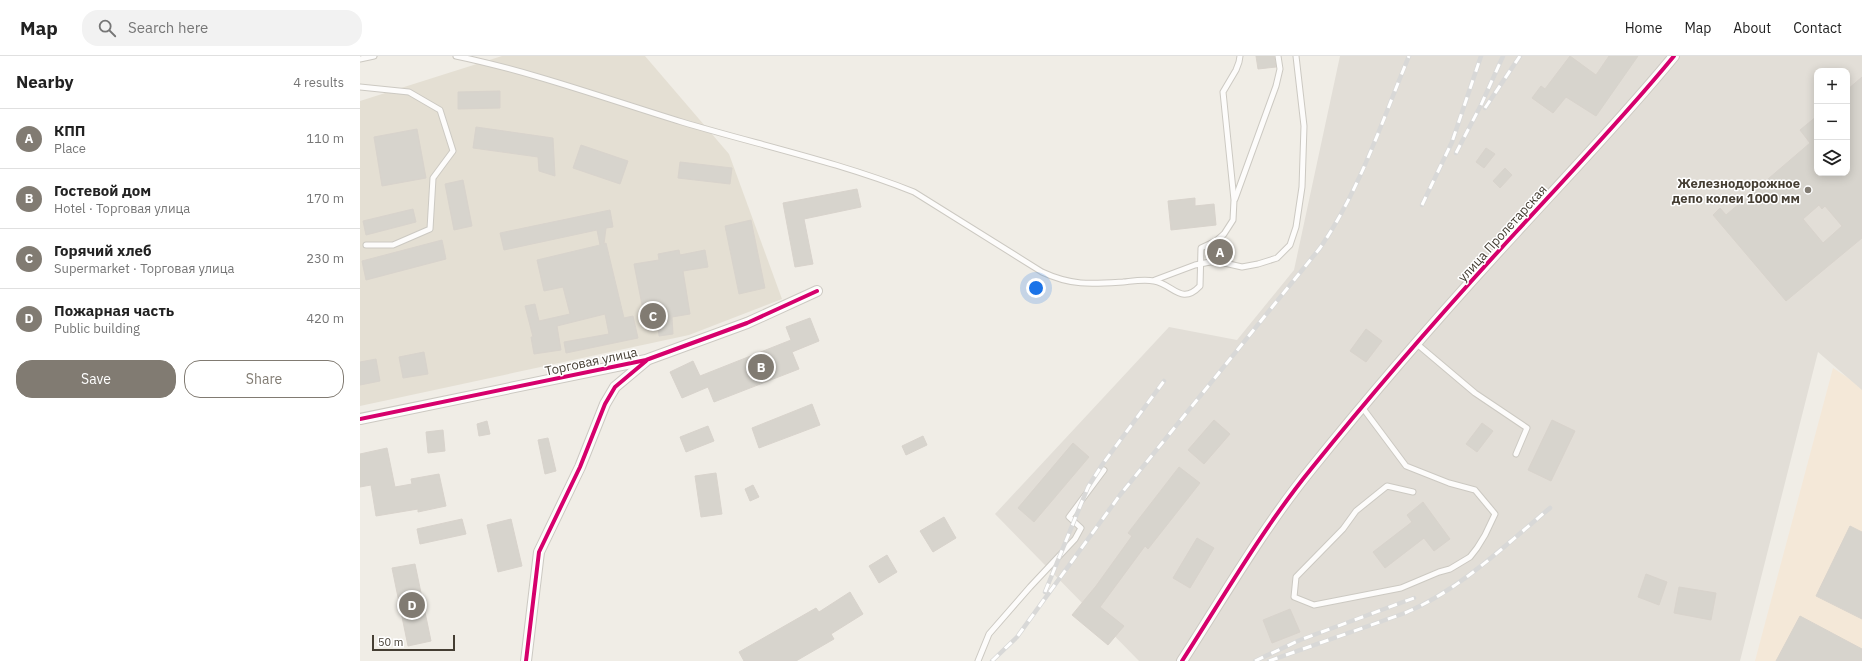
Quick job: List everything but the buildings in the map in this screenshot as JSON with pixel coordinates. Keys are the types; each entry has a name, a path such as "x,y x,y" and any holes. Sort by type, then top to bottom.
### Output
{"street":[{"name":"улица Пролетарская","path":"1182,661 1286,502 1362,407 1515,232 1618,122 1674,56"},
{"name":"Торговая улица","path":"360,419 646,360 747,323 817,291"},
{"path":"526,661 539,552 580,467 605,404 615,387 646,360"}],"lane":[{"path":"360,58 374,56"},
{"path":"456,56 528,73 682,122 835,165 899,186 914,192 1042,272 1052,277 1088,285 1154,280 1202,263 1220,262 1242,267 1258,264 1277,258 1290,245 1296,227 1302,188 1304,120 1296,56"},
{"path":"1154,280 1179,294 1192,293 1200,286 1202,263 1201,248 1216,241 1229,228 1233,220 1234,200 1223,92 1226,84 1240,62 1240,56"},
{"path":"1234,200 1276,86 1280,69 1278,56"},
{"path":"360,87 409,92 440,110 453,151 433,178 430,229 393,245 366,245"},
{"path":"1417,344 1475,394 1528,428 1516,454"},
{"path":"1362,407 1406,466 1475,490 1495,514 1477,548 1470,557 1450,569 1401,588 1314,605 1294,597 1296,577 1343,529 1356,511 1387,486 1413,492"},
{"path":"978,661 989,634 1030,586 1075,539 1081,528 1069,517 1104,470"}],"shaded area":[{"path":"502,56 645,56 729,154 782,299 689,335 360,406 360,101"},
{"path":"1340,56 1862,56 1862,390 1818,352 1740,661 1139,661 995,514 1169,327 1237,340 1294,270"},
{"path":"1833,368 1862,387 1862,661 1755,661"}],"railway":[{"path":"992,661 1017,637 1120,495 1320,248 1334,226 1359,179 1409,56"},
{"path":"1422,205 1452,142 1481,56"},
{"path":"1456,153 1481,105 1503,56"},
{"path":"1485,108 1520,56"},
{"path":"1045,592 1088,487 1102,465 1164,381"},
{"path":"1269,661 1405,613 1425,603 1463,580 1550,508"},
{"path":"1255,661 1300,640 1414,598"}],"cycle path":[{"path":"1182,661 1276,515 1336,438 1386,378 1490,260 1616,123 1674,56"},
{"path":"360,419 646,360 747,323 817,291"},
{"path":"526,661 539,552 580,467 605,404 615,387 646,361"}],"place":[{"name":"Железнодорожное депо колеи 1000 мм","path":"1808,190"},
{"name":"КПП","path":"1220,252"},
{"name":"Горячий хлеб","path":"653,316"},
{"name":"Гостевой дом","path":"761,367"},
{"name":"Пожарная часть","path":"412,605"}]}
